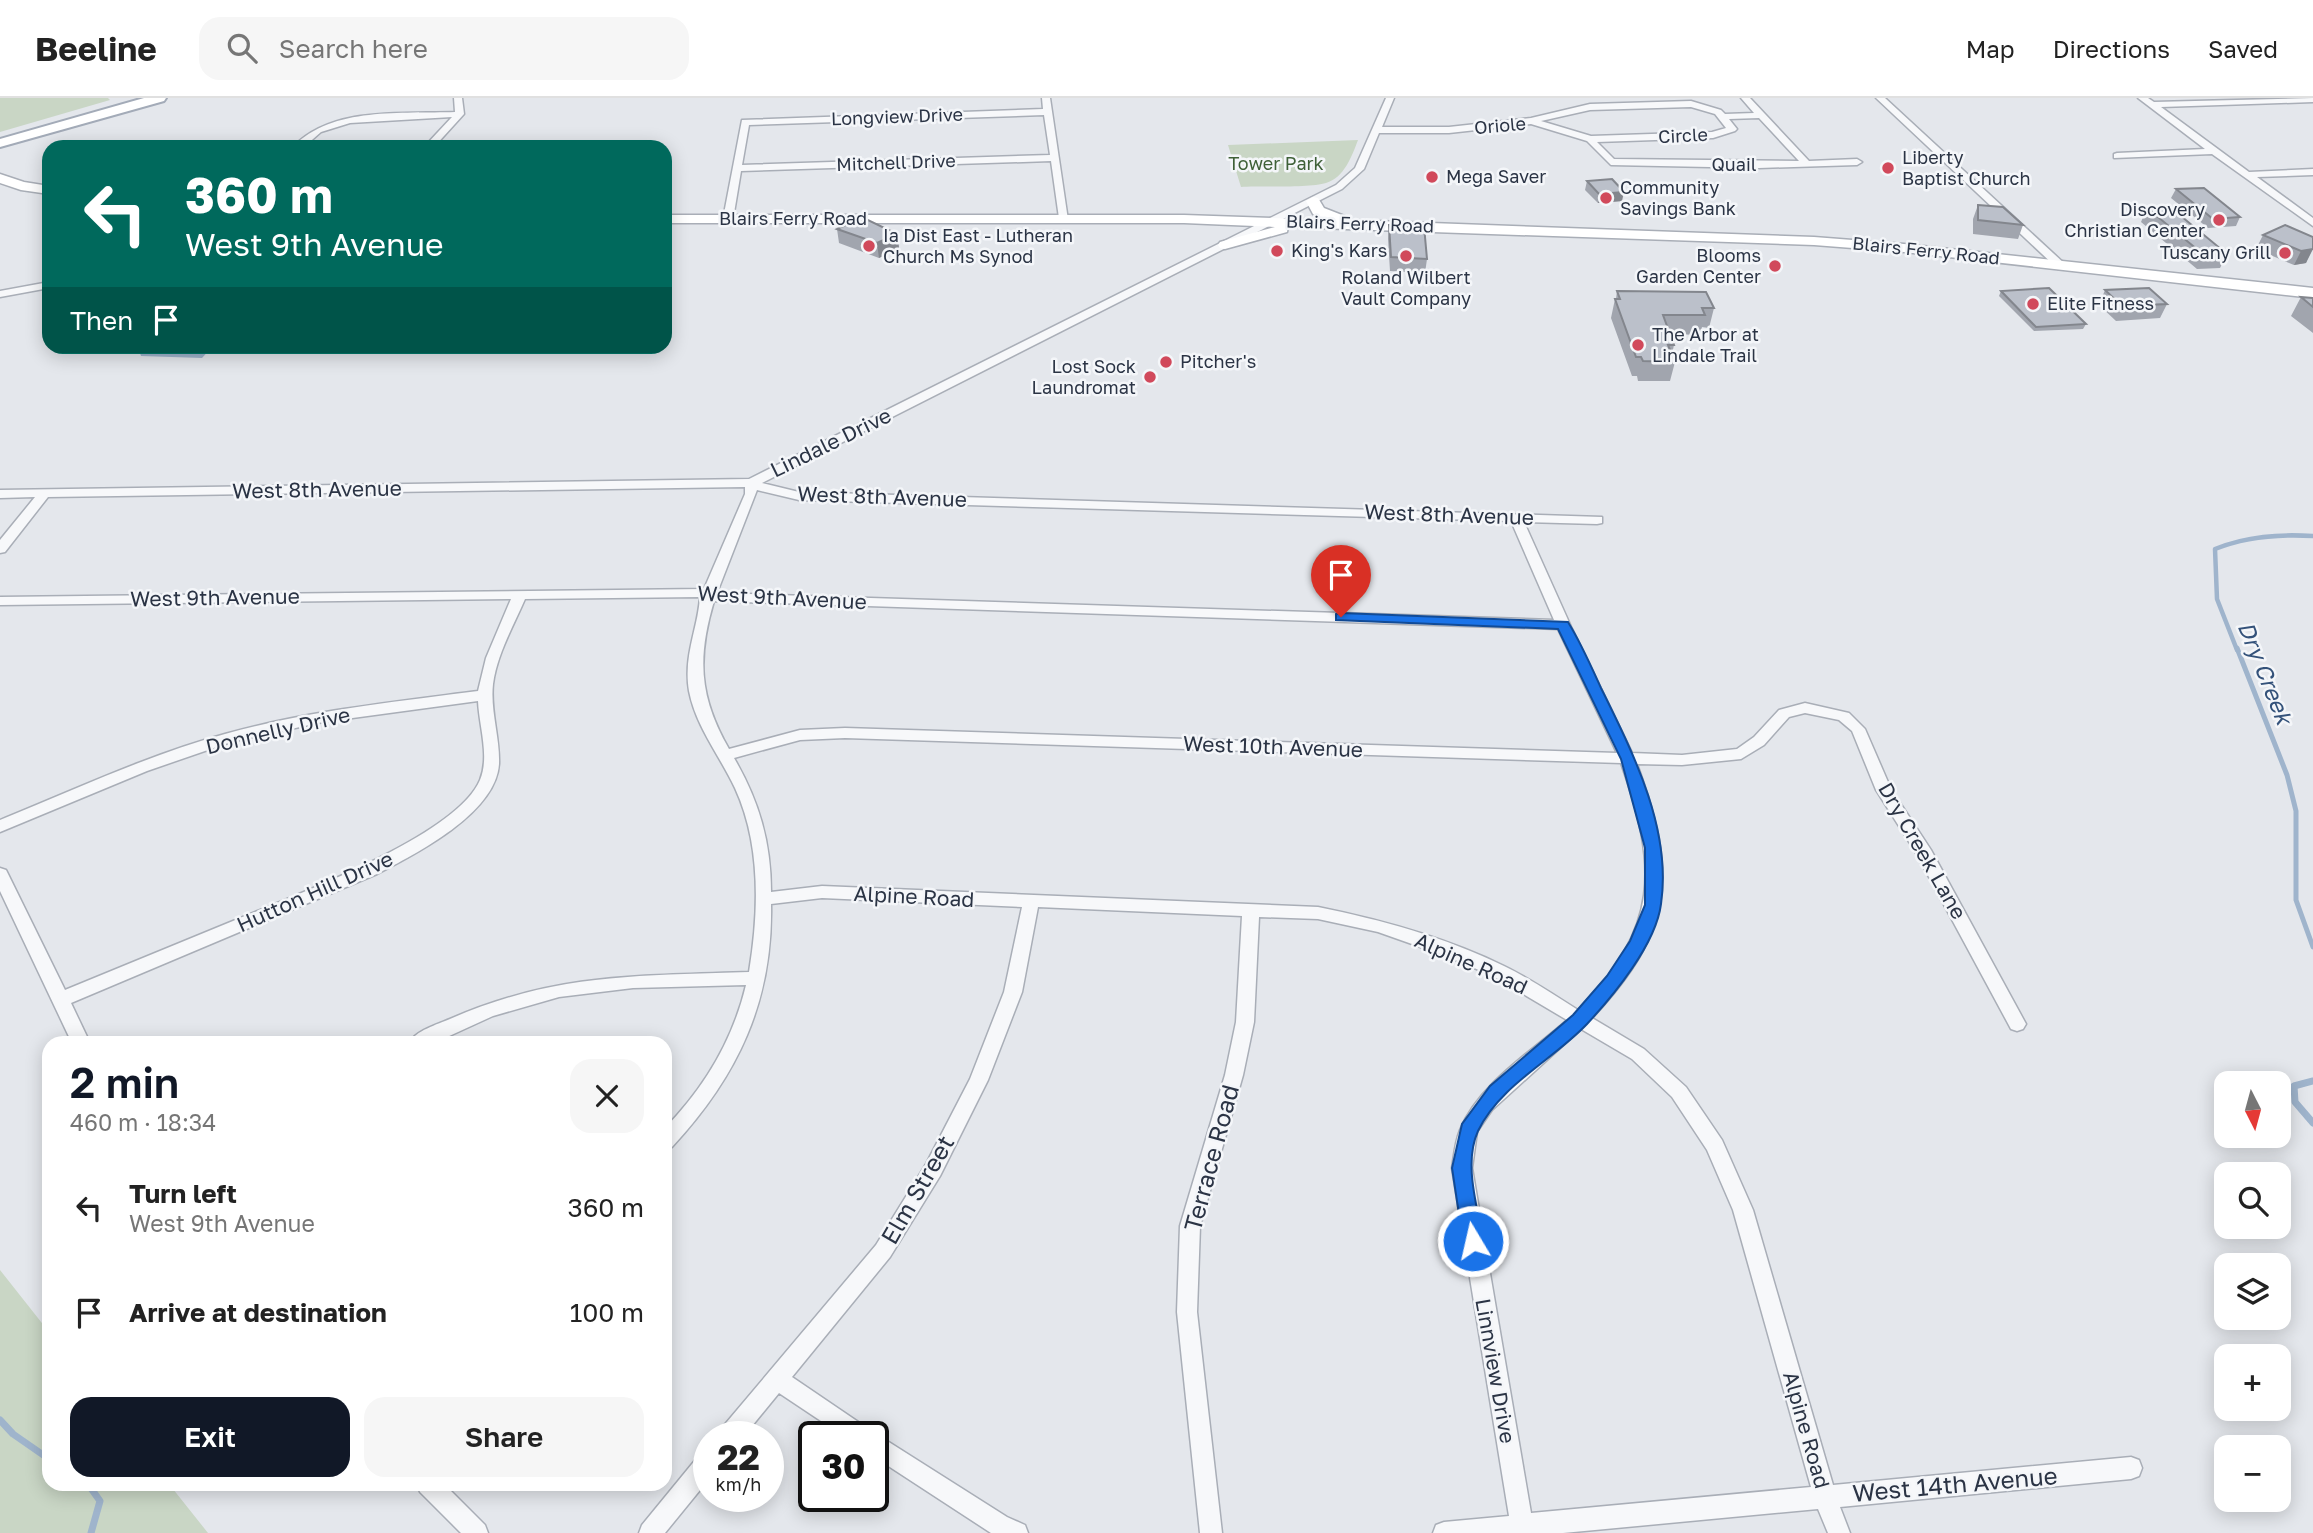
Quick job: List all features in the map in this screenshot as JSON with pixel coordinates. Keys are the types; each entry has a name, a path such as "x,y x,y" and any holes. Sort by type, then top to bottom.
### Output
{"main road":[{"path":"0,137 137,98"},
{"path":"0,143 159,98"},
{"path":"0,178 21,186 42,189"},
{"path":"1313,201 1318,211 1352,224"},
{"name":"Blairs Ferry Road","path":"672,219 1064,218 1272,221 1830,242 2313,293"},
{"path":"1217,220 1230,230 1225,245"},
{"path":"1225,245 1268,232 1335,223"}],"street":[{"path":"436,140 460,114 462,106 458,98"},
{"path":"1046,98 1064,218"},
{"name":"Lindale Drive","path":"672,1133 706,1096 737,1041 758,978 765,936 762,852 749,801 704,712 695,677 696,642 701,620 751,494 751,483 1339,187 1359,169 1390,98"},
{"path":"1745,98 1806,163"},
{"path":"1880,98 2057,266"},
{"path":"2142,98 2313,222"},
{"path":"2152,105 2313,99"},
{"name":"Circle","path":"1531,121 1590,107 1669,103 1708,107 1723,117 1731,129 1713,135 1590,139"},
{"name":"Longview Drive","path":"738,168 746,122 1048,112"},
{"path":"306,140 318,130 349,120 460,114"},
{"path":"1723,117 1761,116"},
{"name":"Oriole","path":"1376,130 1449,130 1531,121 1590,139"},
{"name":"Quail","path":"1590,139 1611,162 1730,165 1857,162"},
{"path":"2117,156 2215,151"},
{"name":"Mitchell Drive","path":"738,168 1054,158"},
{"path":"728,219 738,168"},
{"path":"2248,175 2313,172"},
{"path":"0,293 42,286"},
{"name":"West 8th Avenue","path":"0,494 751,483 799,496 1597,520"},
{"path":"0,549 45,493"},
{"name":"Linnview Drive","path":"1516,517 1563,625 1629,759 1653,848 1653,905 1638,943 1613,981 1580,1020 1497,1092 1469,1130 1462,1168 1522,1526"},
{"name":"West 9th Avenue","path":"0,601 703,593 710,597 1563,625"},
{"name":"Hutton Hill Drive","path":"62,999 371,870 403,853 466,808 487,782 491,749 485,695 493,659 520,595"},
{"name":"Donnelly Drive","path":"0,826 141,768 227,738 291,723 485,695"},
{"name":"West 10th Avenue","path":"726,755 800,735 845,733 1629,759 1712,758 1741,754 1759,741 1784,713 1805,708"},
{"name":"Dry Creek Lane","path":"1805,708 1844,716 1857,729 1884,790 1923,850 2017,1024"},
{"path":"0,874 62,999 77,1036"},
{"name":"Alpine Road","path":"764,899 822,892 1318,913 1380,926 1499,971 1638,1054 1679,1093 1715,1146 1743,1210 1825,1497 1839,1533"},
{"name":"Elm Street","path":"742,1421 883,1251 933,1170 979,1080 1013,992 1031,902"},
{"name":"Terrace Road","path":"1211,1533 1187,1311 1190,1226 1234,1075 1244,1022 1251,909"},
{"path":"432,1036 467,1018 560,990 612,984 758,978"},
{"path":"776,1379 840,1421"},
{"path":"889,1453 999,1525 1017,1533"},
{"name":"West 14th Avenue","path":"1444,1533 2132,1468"},
{"path":"650,1533 693,1481"},
{"path":"435,1491 477,1533"}],"green space":[{"path":"0,98 108,98 110,100 0,132"},
{"name":"Tower Park","path":"1358,140 1346,166 1338,176 1319,185 1297,186 1241,187 1228,145"},
{"path":"0,1270 42,1323 42,1491 175,1491 208,1533 0,1533"}],"water":[{"path":"140,354 206,354 202,358"}],"building":[{"path":"1612,179 1624,192 1599,194 1587,181"},
{"path":"2204,188 2240,217 2213,219 2176,189"},
{"path":"1978,205 2003,207 2023,225 1978,220"},
{"path":"2170,207 2227,254 2204,255 2147,208"},
{"path":"856,220 868,220 897,234 877,243 837,229"},
{"path":"1389,225 1424,226 1427,259 1391,257"},
{"path":"2285,225 2313,237 2313,249 2301,251 2263,235"},
{"name":"Elite Fitness","path":"2049,288 2086,324 2036,327 2001,291"},
{"path":"2149,288 2167,304 2122,306 2105,290"},
{"path":"1617,291 1706,292 1714,308 1702,308 1705,315 1663,315 1674,345 1668,345 1675,362 1643,361 1641,357 1636,357 1615,299 1620,299"},
{"path":"2301,297 2313,298 2313,307"}],"waterway":[{"name":"Dry Creek","path":"2237,650 2217,599 2215,549 2263,537 2313,536"},
{"name":"Dry Creek","path":"2237,648 2287,775 2296,811 2296,900 2313,947"},
{"name":"Dry Creek","path":"2313,1081 2294,1086 2295,1102 2313,1123"},
{"name":"Dry Creek","path":"0,1420 13,1434 42,1454"},
{"name":"Dry Creek","path":"91,1533 100,1501 93,1491"}],"place":[{"name":"Liberty Baptist Church","path":"1888,168"},
{"name":"Mega Saver","path":"1432,177"},
{"name":"Community Savings Bank","path":"1606,198"},
{"name":"Discovery Christian Center","path":"2219,220"},
{"name":"Ia Dist East - Lutheran Church Ms Synod","path":"869,246"},
{"name":"King's Kars","path":"1277,251"},
{"name":"Tuscany Grill","path":"2285,253"},
{"name":"Roland Wilbert Vault Company","path":"1406,256"},
{"name":"Blooms Garden Center","path":"1775,266"},
{"name":"Elite Fitness","path":"2033,304"},
{"name":"The Arbor at Lindale Trail","path":"1638,345"},
{"name":"Pitcher's","path":"1166,362"},
{"name":"Lost Sock Laundromat","path":"1150,377"}],"route":[{"path":"1341,617 1563,625 1629,759 1653,848 1653,905 1638,943 1613,981 1580,1020 1497,1092 1469,1130 1462,1168 1473,1241"}]}
